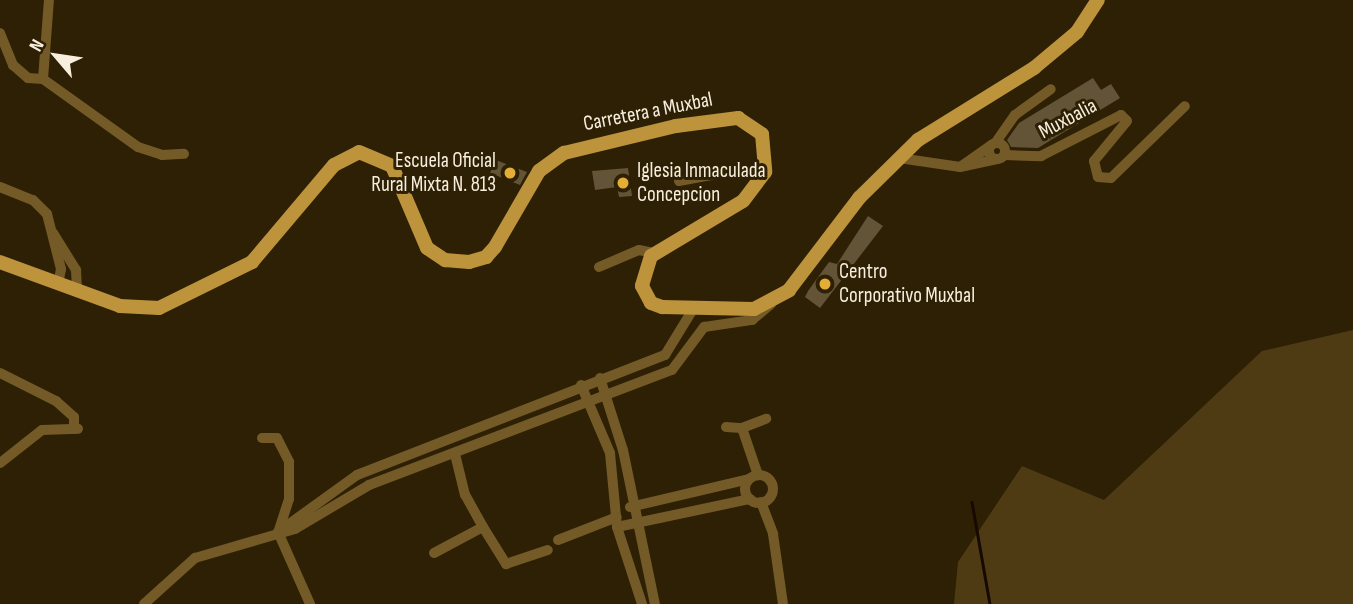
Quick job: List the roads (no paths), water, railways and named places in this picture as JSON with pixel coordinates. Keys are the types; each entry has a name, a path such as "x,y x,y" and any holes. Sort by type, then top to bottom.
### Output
{"main road":[{"path":"765,172 743,201 655,253 646,268 645,295 662,307 692,311 771,304 899,158 957,113 1034,68 1077,32 1098,0"},
{"name":"Carretera a Muxbal","path":"0,262 77,292 128,308 159,308 237,270 264,252 324,175 348,154 370,152 387,160 427,248 458,262 486,257 539,171 573,149 738,118 762,134 765,172"}],"street":[{"path":"43,79 50,0"},
{"path":"0,33 13,65 28,78 43,79 138,147 162,155 184,154"},
{"path":"960,167 994,144 1015,115 1051,89"},
{"name":"Muxbalia","path":"899,158 960,167 1001,157 1041,156 1121,115 1127,121 1094,161 1098,177 1111,178 1185,106"},
{"path":"994,144 1004,146 1001,157"},
{"path":"679,181 738,170 765,172"},
{"path":"0,187 40,205 53,233 76,270 77,292"},
{"path":"53,233 58,284"},
{"path":"599,267 639,250 655,253"},
{"path":"144,604 195,558 307,524 369,485 672,370 704,327 752,320 771,304"},
{"path":"278,532 357,475 550,403 581,385 665,355 692,311"},
{"path":"0,373 56,401 74,417 76,429 42,430 0,463"},
{"path":"600,378 607,394 655,604"},
{"path":"581,385 591,402 610,453 617,517 642,604"},
{"path":"726,427 742,428 766,419"},
{"path":"742,428 754,477"},
{"path":"262,438 276,438 289,462 289,499 278,532 310,604"},
{"path":"455,454 465,495 506,564 548,550"},
{"path":"558,540 617,517 634,507 754,477 772,485 769,498 756,501 638,524 617,517"},
{"path":"754,477 746,487 773,534 783,604"},
{"path":"435,553 483,527"}],"waterway":[{"path":"972,502 990,604"}],"place":[{"name":"Escuela Oficial Rural Mixta N. 813","path":"510,173"},
{"name":"Iglesia Inmaculada Concepcion","path":"623,183"},
{"name":"Centro Corporativo Muxbal","path":"825,284"}]}
